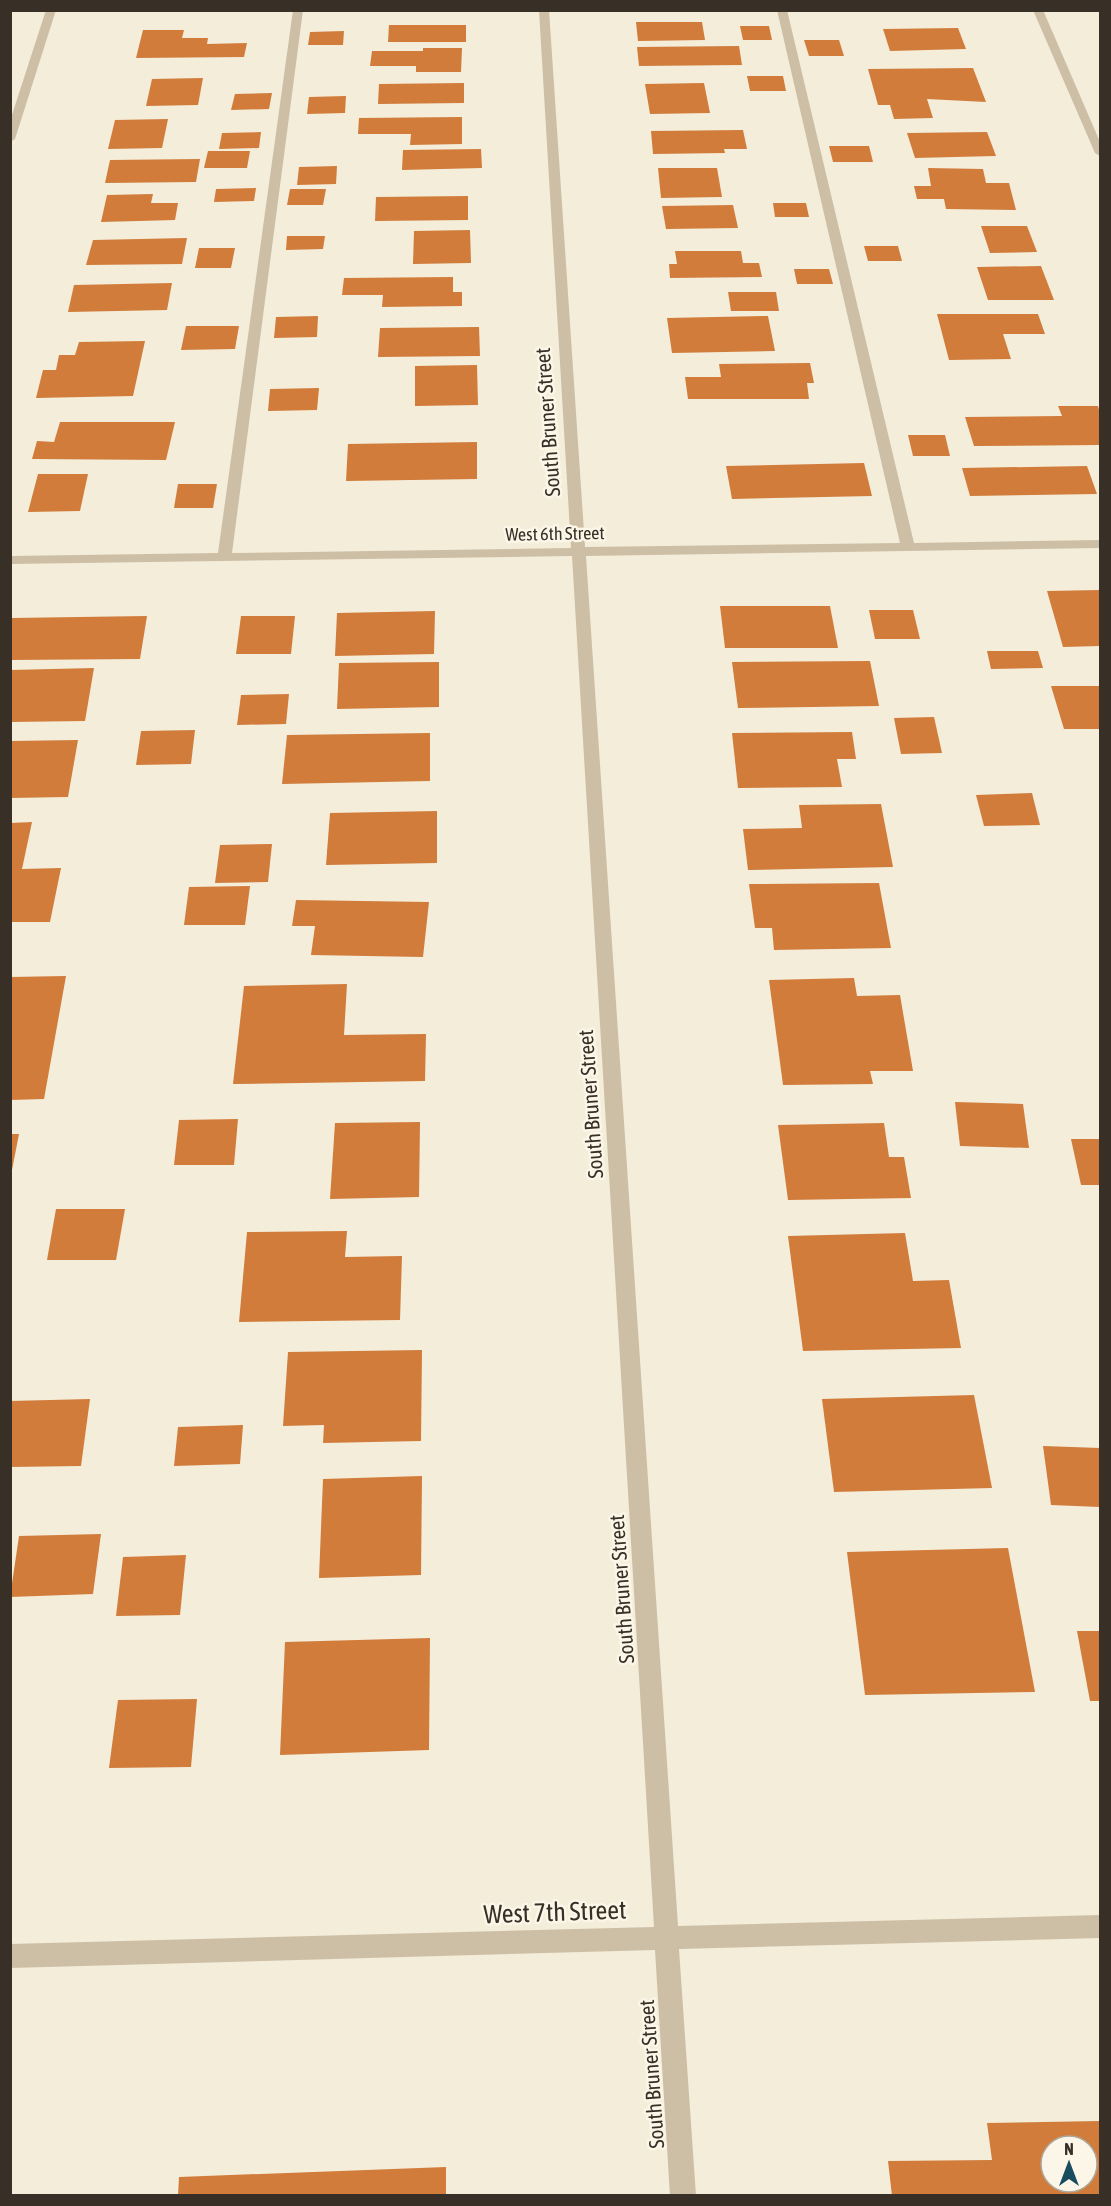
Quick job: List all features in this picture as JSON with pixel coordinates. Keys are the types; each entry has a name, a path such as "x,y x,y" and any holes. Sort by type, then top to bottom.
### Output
{"street":[{"path":"10,139 51,10"},
{"path":"224,557 298,10"},
{"name":"South Bruner Street","path":"544,10 682,2196"},
{"path":"783,10 908,547"},
{"path":"1038,10 1101,153"},
{"name":"West 6th Street","path":"10,560 1101,544"},
{"name":"West 7th Street","path":"10,1956 1101,1926"}],"building":[{"path":"636,22 702,22 705,40 638,41"},
{"path":"389,25 466,25 466,42 388,42"},
{"path":"740,26 769,26 772,40 743,40"},
{"path":"958,28 966,49 890,51 883,29"},
{"path":"143,30 184,30 182,38 208,38 207,44 247,43 244,57 136,58"},
{"path":"344,31 343,45 308,45 310,32"},
{"path":"804,40 839,40 844,56 809,56"},
{"path":"739,46 742,65 639,66 637,47"},
{"path":"423,48 462,48 461,72 416,72 416,66 370,66 372,51 423,51"},
{"path":"973,68 986,102 927,99 933,118 894,119 890,105 878,105 868,69"},
{"path":"747,76 783,76 786,91 750,91"},
{"path":"203,78 198,105 146,106 152,79"},
{"path":"464,83 464,103 378,104 379,84"},
{"path":"704,83 710,113 650,114 645,84"},
{"path":"272,93 269,109 231,110 235,94"},
{"path":"346,96 345,113 307,114 309,97"},
{"path":"462,117 462,144 410,145 411,134 358,134 359,118"},
{"path":"168,119 162,148 108,149 115,120"},
{"path":"743,130 747,149 724,149 725,153 653,154 651,131"},
{"path":"261,132 259,148 219,149 222,133"},
{"path":"987,132 996,156 915,158 907,133"},
{"path":"829,146 869,146 873,162 833,162"},
{"path":"481,149 482,168 402,170 403,150"},
{"path":"208,151 250,151 247,168 204,168"},
{"path":"200,159 196,182 105,183 110,160"},
{"path":"337,166 336,184 297,185 299,167"},
{"path":"658,168 717,168 722,197 661,198"},
{"path":"928,168 983,169 986,183 1009,183 1016,210 946,209 944,199 917,199 914,186 931,186"},
{"path":"256,188 254,201 214,202 216,189"},
{"path":"290,189 326,189 323,205 287,205"},
{"path":"153,194 151,203 178,203 175,220 101,222 107,195"},
{"path":"468,196 468,220 375,221 376,197"},
{"path":"773,203 806,203 809,217 775,217"},
{"path":"733,205 738,228 666,229 662,206"},
{"path":"981,226 1027,226 1037,252 990,253"},
{"path":"470,230 471,263 413,264 414,231"},
{"path":"287,236 325,236 323,249 286,250"},
{"path":"187,238 182,264 86,265 93,240"},
{"path":"864,246 898,246 902,261 868,261"},
{"path":"199,248 235,248 231,268 195,268"},
{"path":"675,251 741,251 743,263 759,263 762,277 670,278 669,264 677,264"},
{"path":"1041,266 1054,300 988,300 977,267"},
{"path":"794,269 829,269 833,284 797,284"},
{"path":"453,277 453,292 462,292 462,306 382,307 383,295 342,295 344,278"},
{"path":"172,283 167,310 68,312 74,285"},
{"path":"728,292 776,292 779,311 731,311"},
{"path":"937,314 1038,314 1045,334 1003,334 1011,359 949,360"},
{"path":"318,316 317,337 274,338 276,317"},
{"path":"768,316 775,351 672,353 667,318"},
{"path":"186,326 239,326 235,349 181,350"},
{"path":"479,327 480,356 378,357 380,328"},
{"path":"145,341 133,396 36,398 43,370 56,370 59,355 75,355 79,342"},
{"path":"810,363 814,383 807,383 809,399 688,399 685,377 721,377 719,364"},
{"path":"477,365 478,405 415,406 415,366"},
{"path":"319,388 317,410 268,411 270,389"},
{"path":"1058,406 1098,406 1100,445 974,446 965,417 1062,416"},
{"path":"60,422 175,422 166,460 32,459 37,441 54,442"},
{"path":"908,435 945,435 950,456 913,456"},
{"path":"477,442 477,479 346,481 348,444"},
{"path":"864,463 872,496 732,499 726,466"},
{"path":"1087,466 1097,494 970,496 962,468"},
{"path":"38,474 88,474 80,511 28,512"},
{"path":"178,484 217,484 213,508 174,508"},
{"path":"1100,590 1100,646 1063,647 1047,591"},
{"path":"720,606 830,606 838,648 725,648"},
{"path":"869,610 913,610 920,639 875,639"},
{"path":"435,611 434,654 335,656 337,613"},
{"path":"147,616 140,659 10,660 11,618"},
{"path":"241,616 295,616 291,654 236,654"},
{"path":"987,651 1038,651 1043,668 991,669"},
{"path":"870,661 879,706 738,708 732,662"},
{"path":"439,662 439,707 337,709 339,663"},
{"path":"94,668 85,721 10,722 10,670"},
{"path":"1051,686 1100,686 1100,729 1064,729"},
{"path":"289,694 286,724 237,725 241,695"},
{"path":"934,717 942,753 901,754 894,718"},
{"path":"195,730 191,764 136,765 141,731"},
{"path":"852,732 856,759 837,759 842,787 738,788 732,733"},
{"path":"430,733 430,781 282,784 287,735"},
{"path":"78,740 68,797 10,798 10,741"},
{"path":"1032,793 1040,825 984,826 976,795"},
{"path":"881,804 893,867 748,870 743,829 802,828 799,805"},
{"path":"437,811 437,863 326,865 330,813"},
{"path":"32,822 22,869 61,868 50,922 10,922 10,823"},
{"path":"272,844 268,882 215,883 220,845"},
{"path":"879,883 891,948 774,950 772,928 755,928 749,884"},
{"path":"250,886 245,925 184,925 189,887"},
{"path":"296,900 429,902 423,957 311,955 315,926 292,926"},
{"path":"66,976 44,1099 10,1100 10,977"},
{"path":"854,978 857,996 900,995 913,1071 870,1071 873,1084 783,1085 769,980"},
{"path":"347,984 344,1035 426,1034 425,1081 233,1084 244,986"},
{"path":"955,1102 1023,1104 1029,1148 960,1146"},
{"path":"238,1119 234,1165 174,1165 179,1120"},
{"path":"420,1122 419,1197 330,1199 335,1123"},
{"path":"884,1123 889,1157 904,1157 911,1198 788,1200 778,1125"},
{"path":"10,1134 19,1134 12,1170 10,1170"},
{"path":"1071,1139 1100,1139 1100,1185 1081,1185"},
{"path":"56,1209 125,1209 116,1260 47,1260"},
{"path":"347,1231 345,1257 402,1256 400,1320 239,1322 247,1232"},
{"path":"905,1233 913,1281 949,1280 961,1348 803,1351 788,1236"},
{"path":"422,1350 421,1441 323,1443 324,1425 283,1426 288,1352"},
{"path":"974,1395 992,1488 834,1492 822,1399"},
{"path":"90,1399 81,1466 10,1467 10,1401"},
{"path":"243,1425 240,1464 174,1466 178,1427"},
{"path":"1043,1446 1100,1448 1100,1507 1051,1505"},
{"path":"422,1476 421,1575 319,1578 323,1479"},
{"path":"101,1534 93,1594 10,1597 19,1536"},
{"path":"1008,1548 1035,1692 865,1695 847,1552"},
{"path":"186,1555 180,1615 116,1616 123,1557"},
{"path":"1077,1631 1100,1631 1100,1701 1090,1701"},
{"path":"430,1638 429,1750 280,1755 285,1642"},
{"path":"197,1699 191,1767 109,1768 118,1700"},
{"path":"1100,2121 1100,2196 892,2196 888,2161 992,2160 987,2123"},
{"path":"446,2167 446,2196 178,2196 179,2177"}]}
